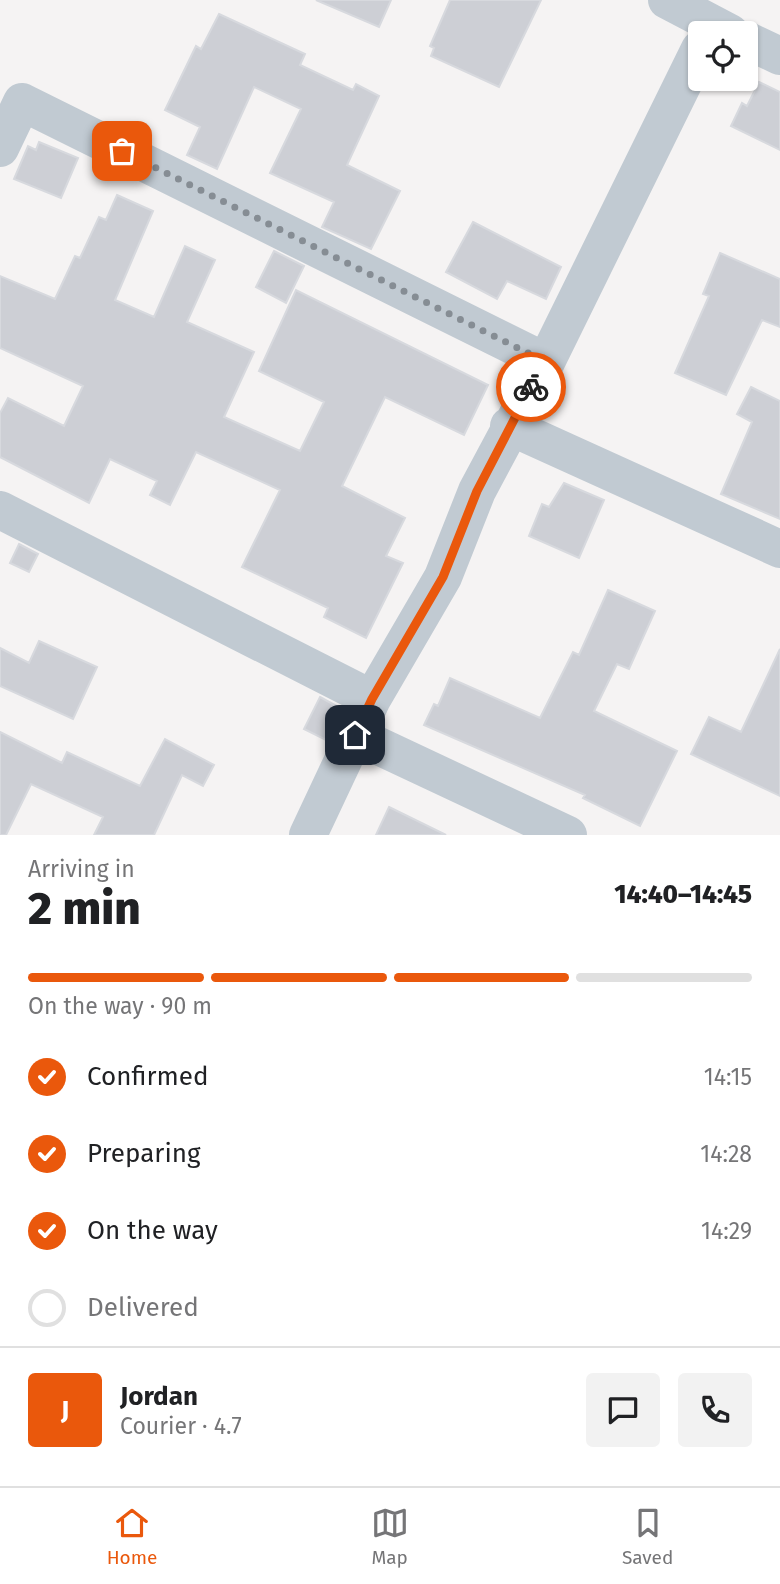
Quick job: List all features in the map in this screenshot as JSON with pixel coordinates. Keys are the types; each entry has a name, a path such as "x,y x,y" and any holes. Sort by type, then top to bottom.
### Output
{"street":[{"path":"667,0 704,21"},
{"path":"758,46 780,56"},
{"path":"308,835 372,699 443,577 477,491 509,426 546,362 688,91"},
{"path":"0,148 22,102 546,362"},
{"path":"509,426 780,550"},
{"path":"0,510 372,699"},
{"path":"355,735 568,835"}],"building":[{"path":"316,0 391,0 379,27"},
{"path":"450,0 541,0 499,87 431,56 434,48 430,46"},
{"path":"219,14 305,54 300,65 353,90 356,84 379,96 347,165 400,191 371,249 322,227 334,202 270,173 301,109 254,87 217,169 187,155 200,127 165,110 196,46 201,49"},
{"path":"759,82 780,92 780,150 731,126 742,103 747,106 754,91 758,91"},
{"path":"39,142 78,158 61,198 14,179 28,146 36,150"},
{"path":"117,195 153,211 115,300 154,317 185,246 215,260 187,322 254,352 224,417 300,451 324,402 259,371 296,290 488,385 464,435 385,397 342,486 405,518 386,556 403,563 366,638 324,617 328,608 242,567 280,490 196,452 170,505 150,495 157,481 110,459 89,503 0,457 0,413 8,398 64,426 83,386 0,348 0,276 55,299 75,256 80,258 99,217 106,220"},
{"path":"473,222 561,267 546,299 507,281 497,299 446,272"},
{"path":"274,251 304,266 286,303 256,287"},
{"path":"720,253 780,279 780,327 762,320 726,395 675,373 709,296 703,294"},
{"path":"751,387 780,401 780,519 721,494 752,422 737,414"},
{"path":"564,483 604,500 579,558 529,536 542,504 549,507"},
{"path":"19,544 38,554 29,572 10,563"},
{"path":"608,590 655,611 629,669 617,664 594,711 677,751 640,826 583,798 585,795 424,725 434,704 438,706 450,678 540,718 573,652 579,655"},
{"path":"39,641 97,667 73,719 0,686 0,648 29,663"},
{"path":"780,649 780,796 691,754 709,717 741,732"},
{"path":"320,697 342,709 326,740 304,729"},
{"path":"0,732 62,763 67,752 140,786 165,739 214,765 203,786 182,775 154,835 94,835 103,817 31,784 6,835 0,835"},
{"path":"389,807 446,835 376,835"}],"way so far":[{"path":"122,151 546,362 531,387"}],"route":[{"path":"355,735 372,699 443,577 477,491 531,387"}]}
